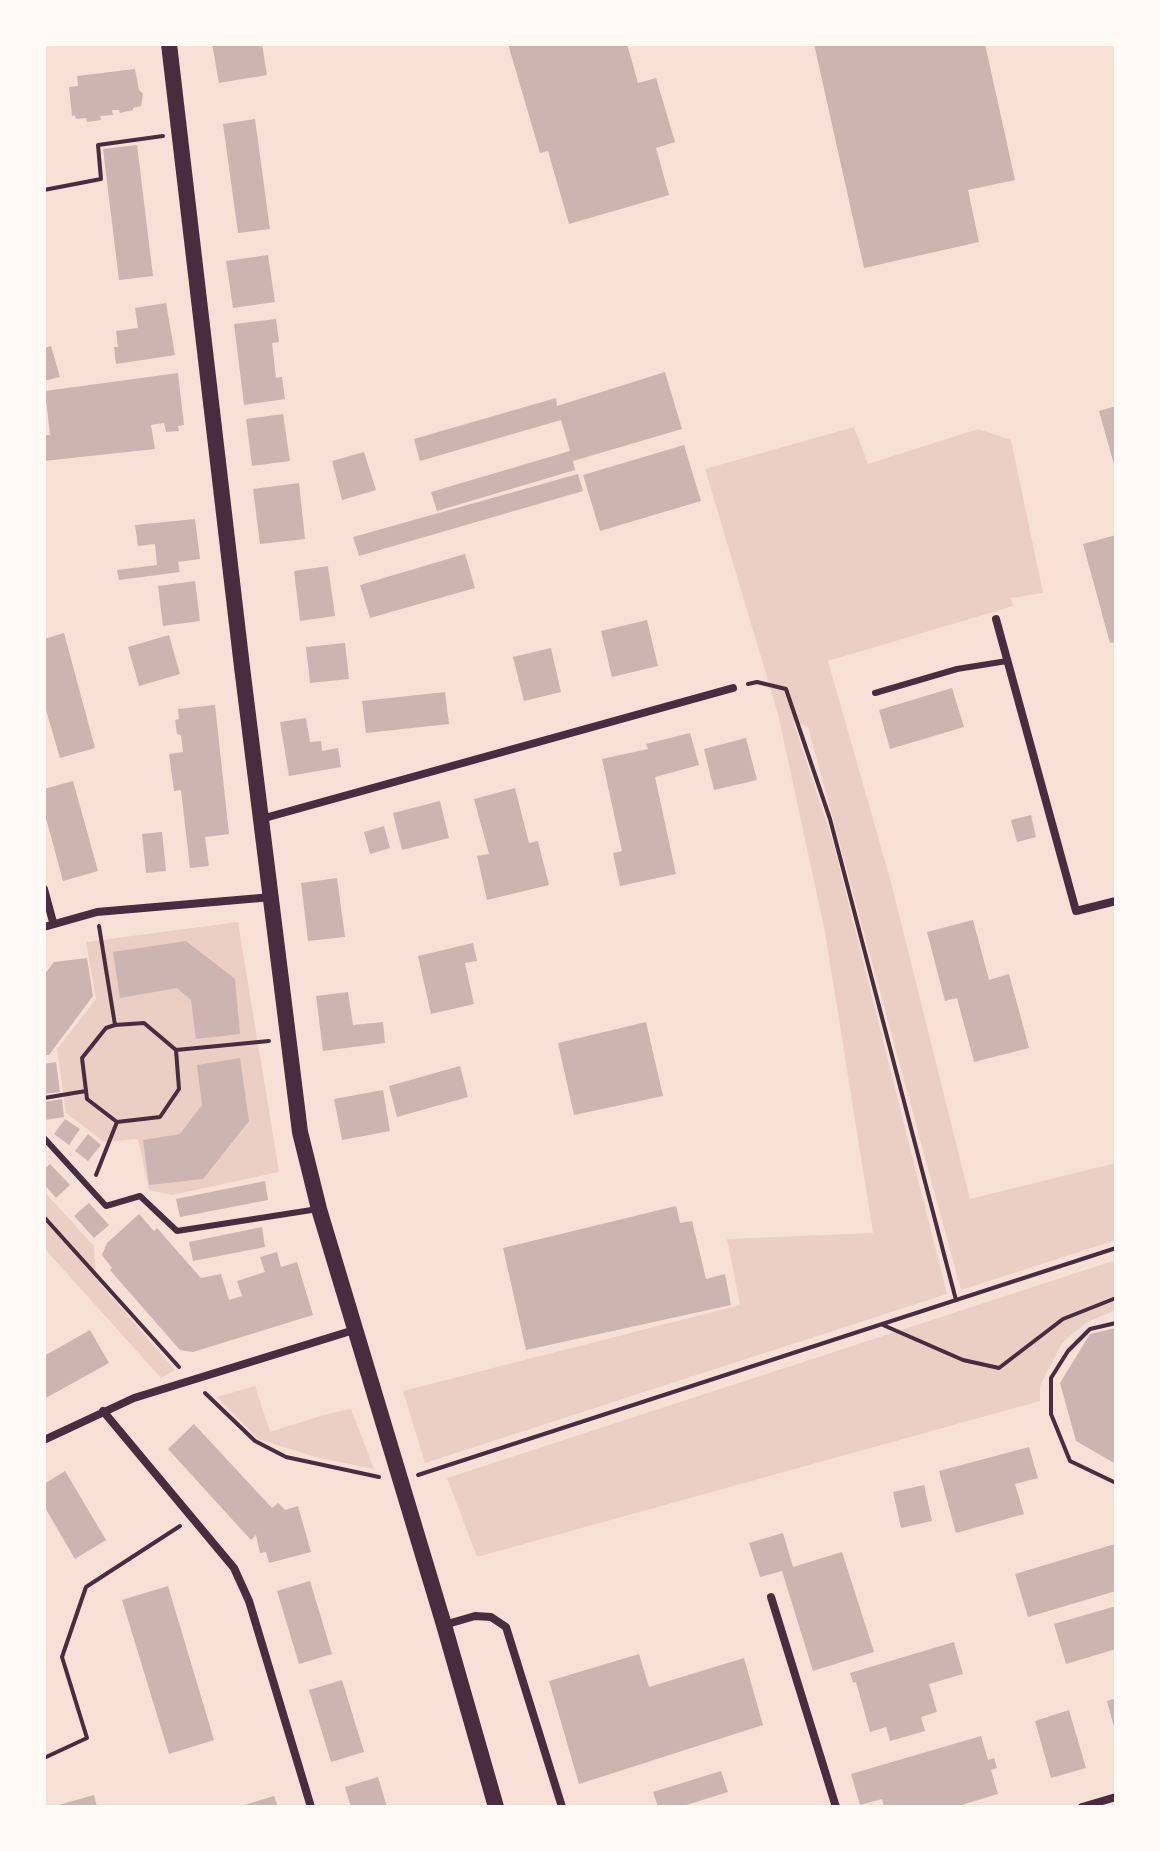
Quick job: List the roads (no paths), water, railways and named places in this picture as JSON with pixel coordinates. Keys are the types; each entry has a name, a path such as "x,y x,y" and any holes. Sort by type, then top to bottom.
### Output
{"main road":[{"path":"169,44 300,1132 354,1330 496,1807"}],"street":[{"path":"996,619 1076,911 1116,901"},
{"path":"261,819 733,688"},
{"path":"44,889 49,924 97,912 272,897"},
{"path":"44,1440 103,1411 191,1379 354,1330"},
{"path":"103,1411 234,1568 249,1601 311,1807"},
{"path":"771,1597 836,1807"},
{"path":"444,1625 475,1616 491,1617 506,1627 562,1807"},
{"path":"1082,1807 1116,1797"}],"lane":[{"path":"875,693 957,669 1007,661"},
{"path":"44,1138 106,1206 140,1196 177,1231 319,1209"}]}
